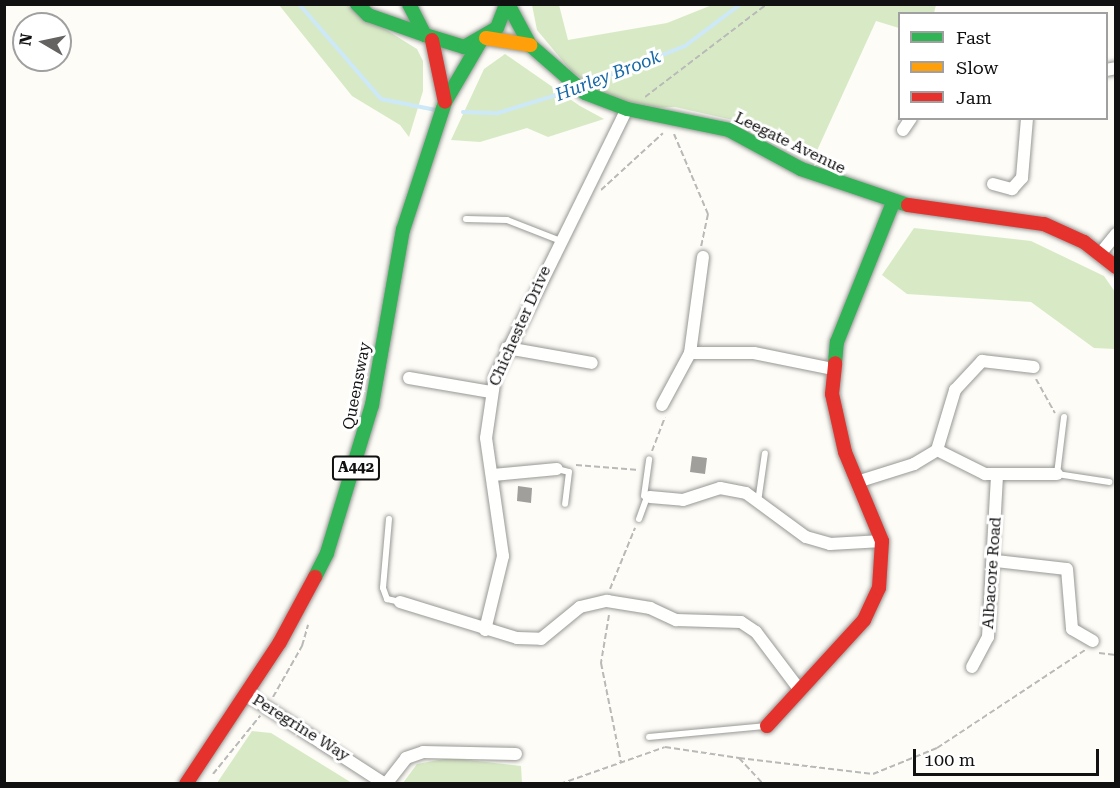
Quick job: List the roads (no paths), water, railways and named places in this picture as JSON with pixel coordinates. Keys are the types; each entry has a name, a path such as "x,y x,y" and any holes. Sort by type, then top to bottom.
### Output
{"street":[{"path":"357,4 368,15 447,46 483,40 530,45"},
{"name":"A442","path":"409,4 429,38 443,109"},
{"name":"A442","path":"443,109 507,4"},
{"name":"Leegate Avenue","path":"507,4 530,45 570,83 585,93 627,109 729,130 801,169 893,203 1044,224 1100,254 1116,267"},
{"name":"Queensway","path":"186,783 246,694 327,553 352,482 403,230 443,109"},
{"name":"Chichester Drive","path":"486,630 503,556 486,438 491,392 507,348 558,240 627,109"},
{"path":"903,130 910,120"},
{"path":"993,183 1012,189 1023,178 1027,120"},
{"path":"767,726 864,620 879,588 882,541 835,421 833,369 845,316 893,203"},
{"path":"1100,254 1116,234"},
{"path":"664,410 690,353 702,253"},
{"path":"507,348 592,363"},
{"path":"690,353 754,353 833,369"},
{"path":"858,482 914,464 937,450 955,390 982,361 1034,367"},
{"path":"409,378 491,392"},
{"path":"937,450 985,474 1057,474"},
{"path":"493,475 557,469"},
{"name":"Albacore Road","path":"972,667 988,638 996,561 997,475"},
{"path":"647,497 683,500 720,488 746,493 806,537 830,544 882,541"},
{"path":"996,561 1068,569 1072,629 1093,641"},
{"path":"400,602 486,630 541,639 580,607 610,601 650,608 676,620 741,622 756,632 799,689"},
{"name":"Peregrine Way","path":"246,694 386,783"},
{"path":"386,783 406,758 423,752 516,754"}],"lane":[{"path":"466,219 507,220 558,240"},
{"path":"1064,417 1057,474 1109,482"},
{"path":"758,503 765,453"},
{"path":"639,519 647,497 649,459"},
{"path":"557,469 569,472 565,504"},
{"path":"389,519 383,588 387,598 400,602"},
{"path":"649,737 767,726"}],"waterway":[{"name":"Hurley Brook","path":"299,4 381,99 436,110"},
{"name":"Hurley Brook","path":"586,85 685,46 741,4"},
{"name":"Hurley Brook","path":"463,112 498,113 573,90"}]}
